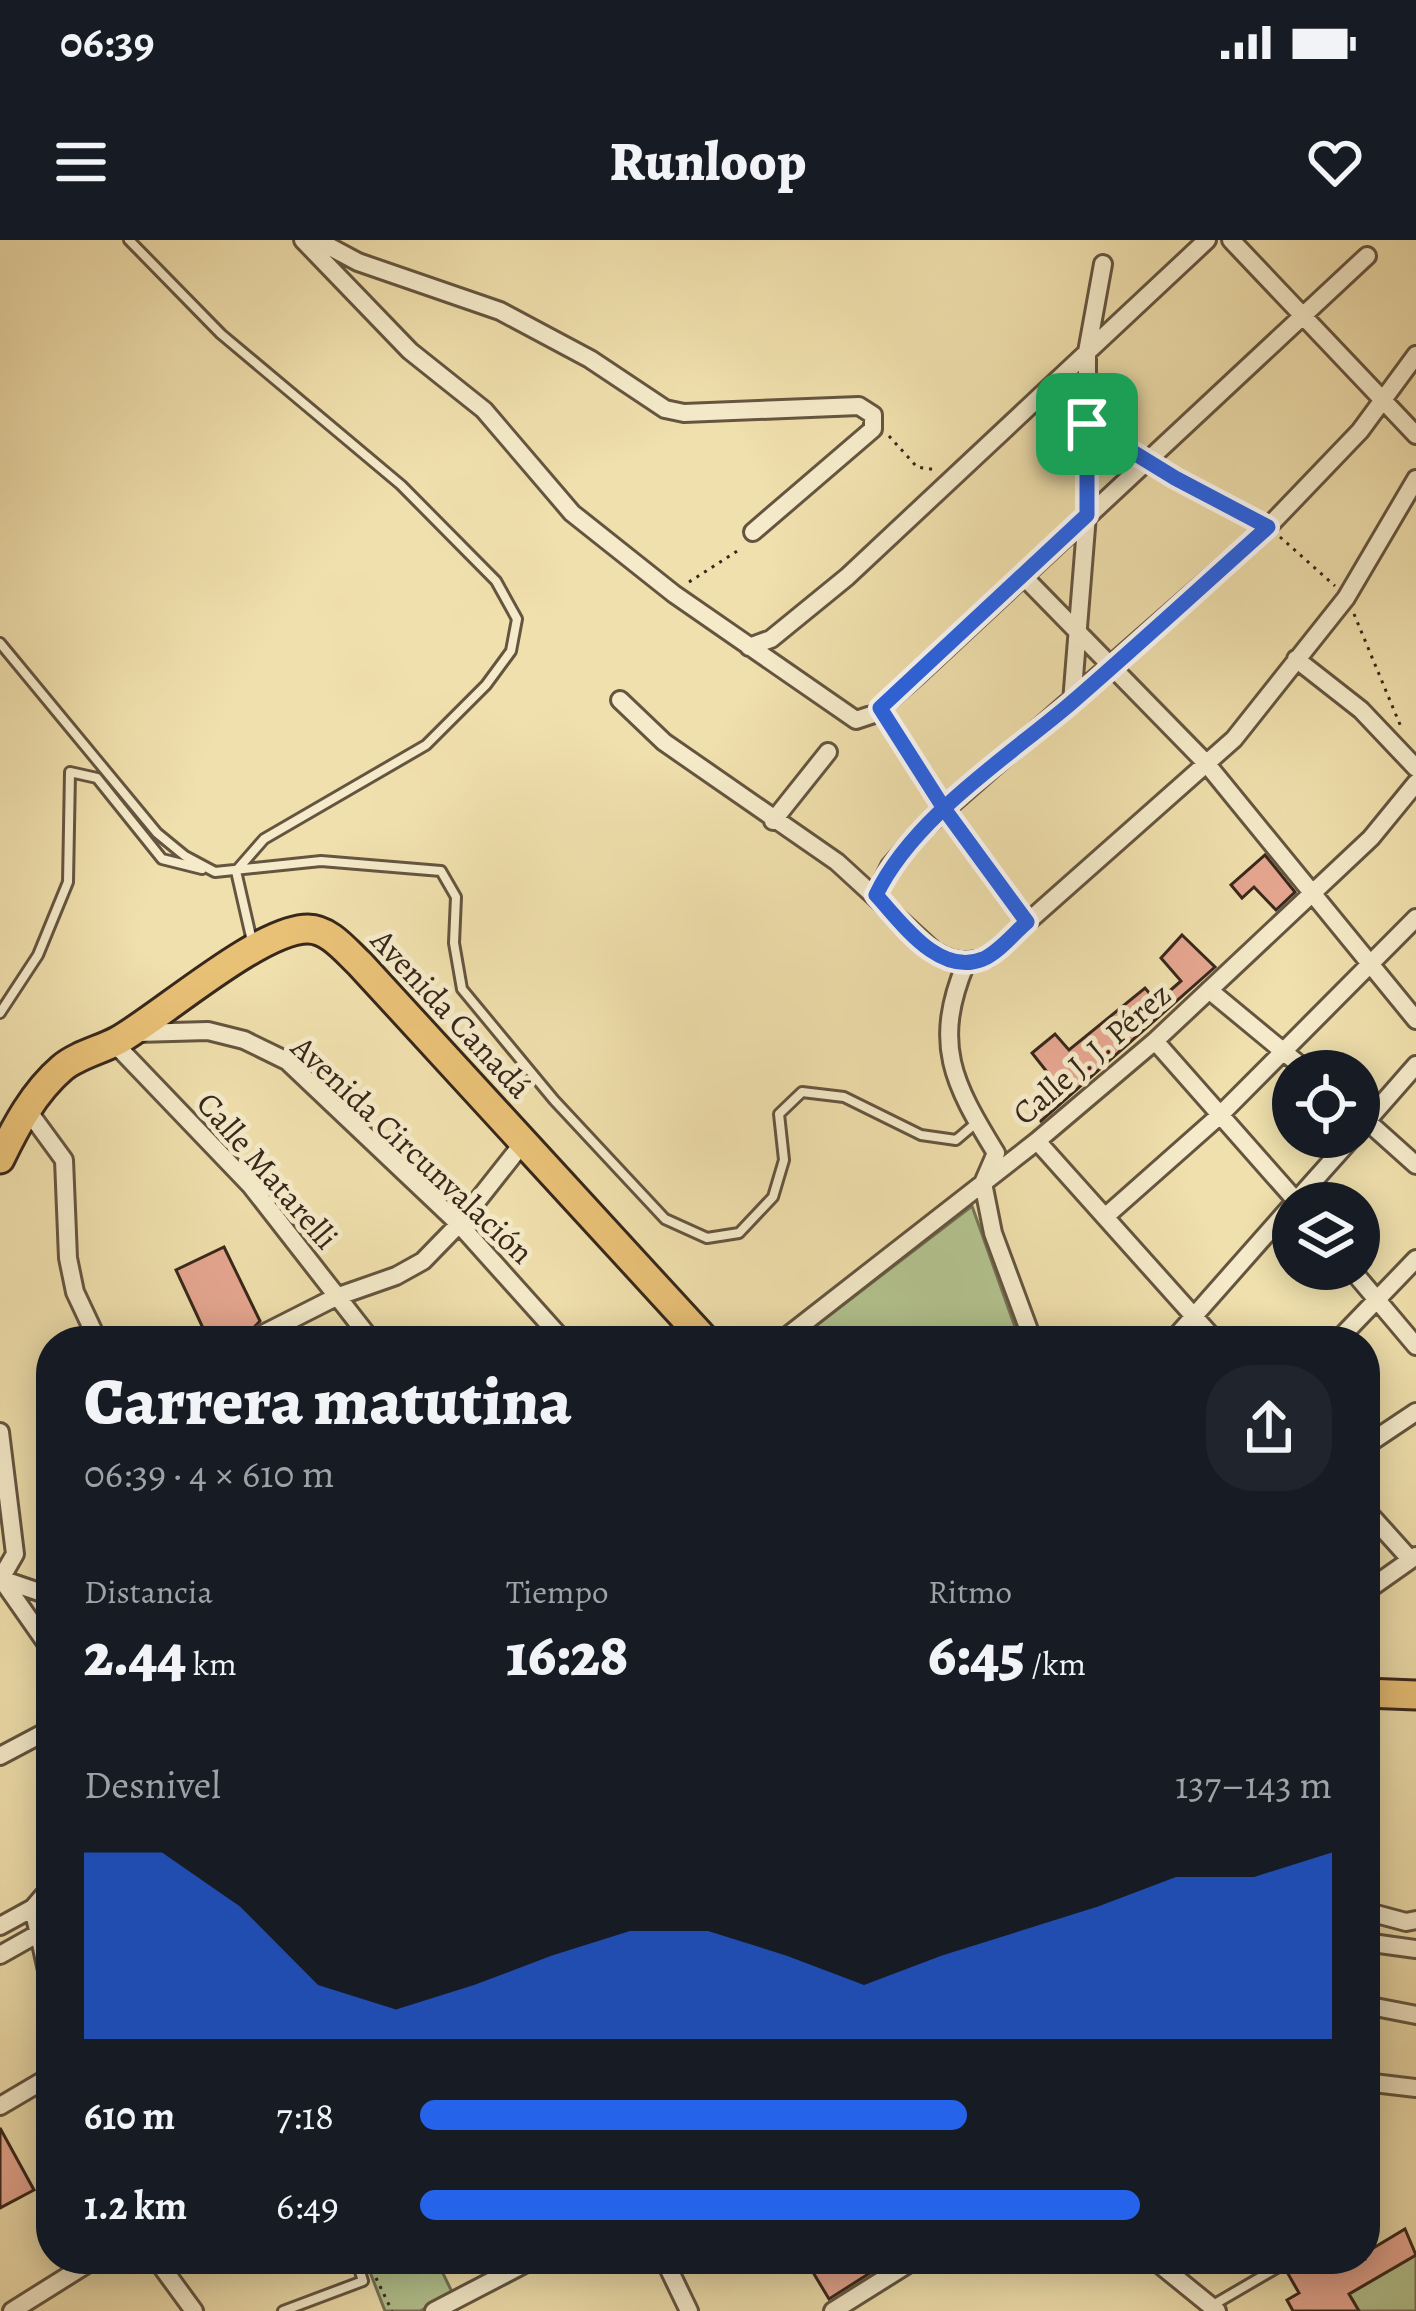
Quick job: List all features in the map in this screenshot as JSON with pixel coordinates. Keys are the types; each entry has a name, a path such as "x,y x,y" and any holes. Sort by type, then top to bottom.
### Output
{"highway":[{"name":"Avenida Canadá","path":"0,1159 26,1108 64,1065 122,1038 254,950 288,933 312,929 333,938 523,1143 683,1326"},
{"path":"1380,1694 1416,1695"}],"street":[{"path":"303,240 410,351 484,410 572,513 674,594 856,720 880,708 1367,256"},
{"path":"317,240 358,262 500,311 590,359 665,409 684,413 859,406 873,415 874,428 753,532"},
{"path":"749,647 772,639 847,577 1207,240"},
{"path":"1231,240 1416,435"},
{"path":"1072,702 1087,515 1087,352 1103,264"},
{"path":"876,895 890,866 945,810 1268,527 1360,431 1416,355"},
{"path":"620,700 664,742 837,862 934,951 950,961 987,958 1234,739 1346,598 1416,479"},
{"path":"1023,576 1206,764 1416,1020"},
{"path":"1296,658 1361,710 1416,768"},
{"path":"880,708 945,810 1027,922"},
{"path":"773,821 828,752"},
{"name":"Calle J. J. Pérez","path":"800,1326 1037,1142 1155,1041 1371,838 1416,783"},
{"path":"1284,1050 1416,918"},
{"path":"966,963 950,1000 949,1053 962,1099 996,1153 983,1183 993,1233 1027,1326"},
{"path":"1209,990 1282,1050"},
{"name":"Avenida Circunvalación","path":"122,1038 208,1031 244,1040 287,1061 459,1224 551,1326"},
{"name":"Calle Matarelli","path":"122,1038 250,1186 360,1326"},
{"path":"1155,1041 1277,1182"},
{"path":"1106,1216 1272,1062"},
{"path":"1380,1103 1416,1065"},
{"path":"26,1108 64,1160 68,1258 75,1292 91,1326"},
{"path":"1380,1136 1416,1165"},
{"path":"1037,1142 1203,1326"},
{"path":"279,1326 423,1262 523,1143"},
{"path":"1313,1182 1335,1158"},
{"path":"1185,1326 1272,1229"},
{"path":"1350,1326 1416,1259"},
{"path":"1367,1290 1416,1346"},
{"path":"1380,1436 1416,1412"},
{"path":"0,1432 15,1554 0,1579"},
{"path":"1380,1524 1413,1557 1380,1581"},
{"path":"0,1579 36,1591"},
{"path":"0,1579 36,1629"},
{"path":"0,1756 36,1737"},
{"path":"0,1926 36,1901"},
{"path":"1380,1915 1416,1920"},
{"path":"0,1955 36,1936"},
{"path":"1380,1944 1416,1948"},
{"path":"1380,2008 1416,2015"},
{"path":"1380,2084 1416,2088"},
{"path":"0,2106 36,2085"},
{"path":"12,2311 71,2274"},
{"path":"166,2274 194,2311"},
{"path":"434,2311 505,2274"},
{"path":"671,2274 689,2311"},
{"path":"833,2311 892,2274"},
{"path":"1170,2274 1210,2309"}],"lane":[{"path":"129,240 221,334 400,485 496,581 517,619 511,651 486,685 426,745 264,839 236,872"},
{"path":"0,644 157,832 185,856 215,872"},
{"path":"0,1013 38,955 68,882 70,772 97,778 161,859 215,872 321,861 441,872 456,898 454,943 462,989 554,1100 665,1220 707,1238 740,1233 773,1197 784,1160 779,1114 802,1092 844,1097 921,1135 956,1140 977,1122"},
{"path":"236,872 254,950"},
{"path":"283,2311 363,2281 361,2274"},
{"path":"1210,2309 1267,2274"}],"path":[{"path":"1087,424 1268,527 1325,574 1346,598 1408,741"},
{"path":"874,428 896,442 901,454 917,466 962,472"},
{"path":"674,594 741,549 753,532"},
{"path":"363,2281 379,2278 392,2311"}],"green space":[{"path":"972,1206 1015,1326 816,1326"},
{"path":"1416,2255 1416,2311 1359,2311 1349,2294"},
{"path":"371,2274 443,2274 453,2294 420,2311 385,2311"}],"building":[{"path":"1265,855 1295,892 1276,910 1254,887 1242,898 1231,885"},
{"path":"1182,935 1215,967 1041,1121 1034,1111 1056,1093 1050,1086 1055,1082 1032,1053 1055,1034 1069,1050 1145,988 1157,1002 1181,981 1161,958"},
{"path":"224,1247 260,1321 255,1326 202,1326 176,1270"},
{"path":"0,2128 34,2190 0,2208"},
{"path":"1405,2229 1416,2255 1349,2294 1359,2311 1293,2311 1287,2300 1299,2293 1288,2274 1380,2274 1380,2244"},
{"path":"814,2274 868,2274 829,2299"}],"route":[{"path":"1087,424 1087,515 880,708 945,810 1027,922 987,958 950,961 914,935 876,895 890,866 921,831 945,810 1072,702 1133,649 1268,527 1087,424"}]}
